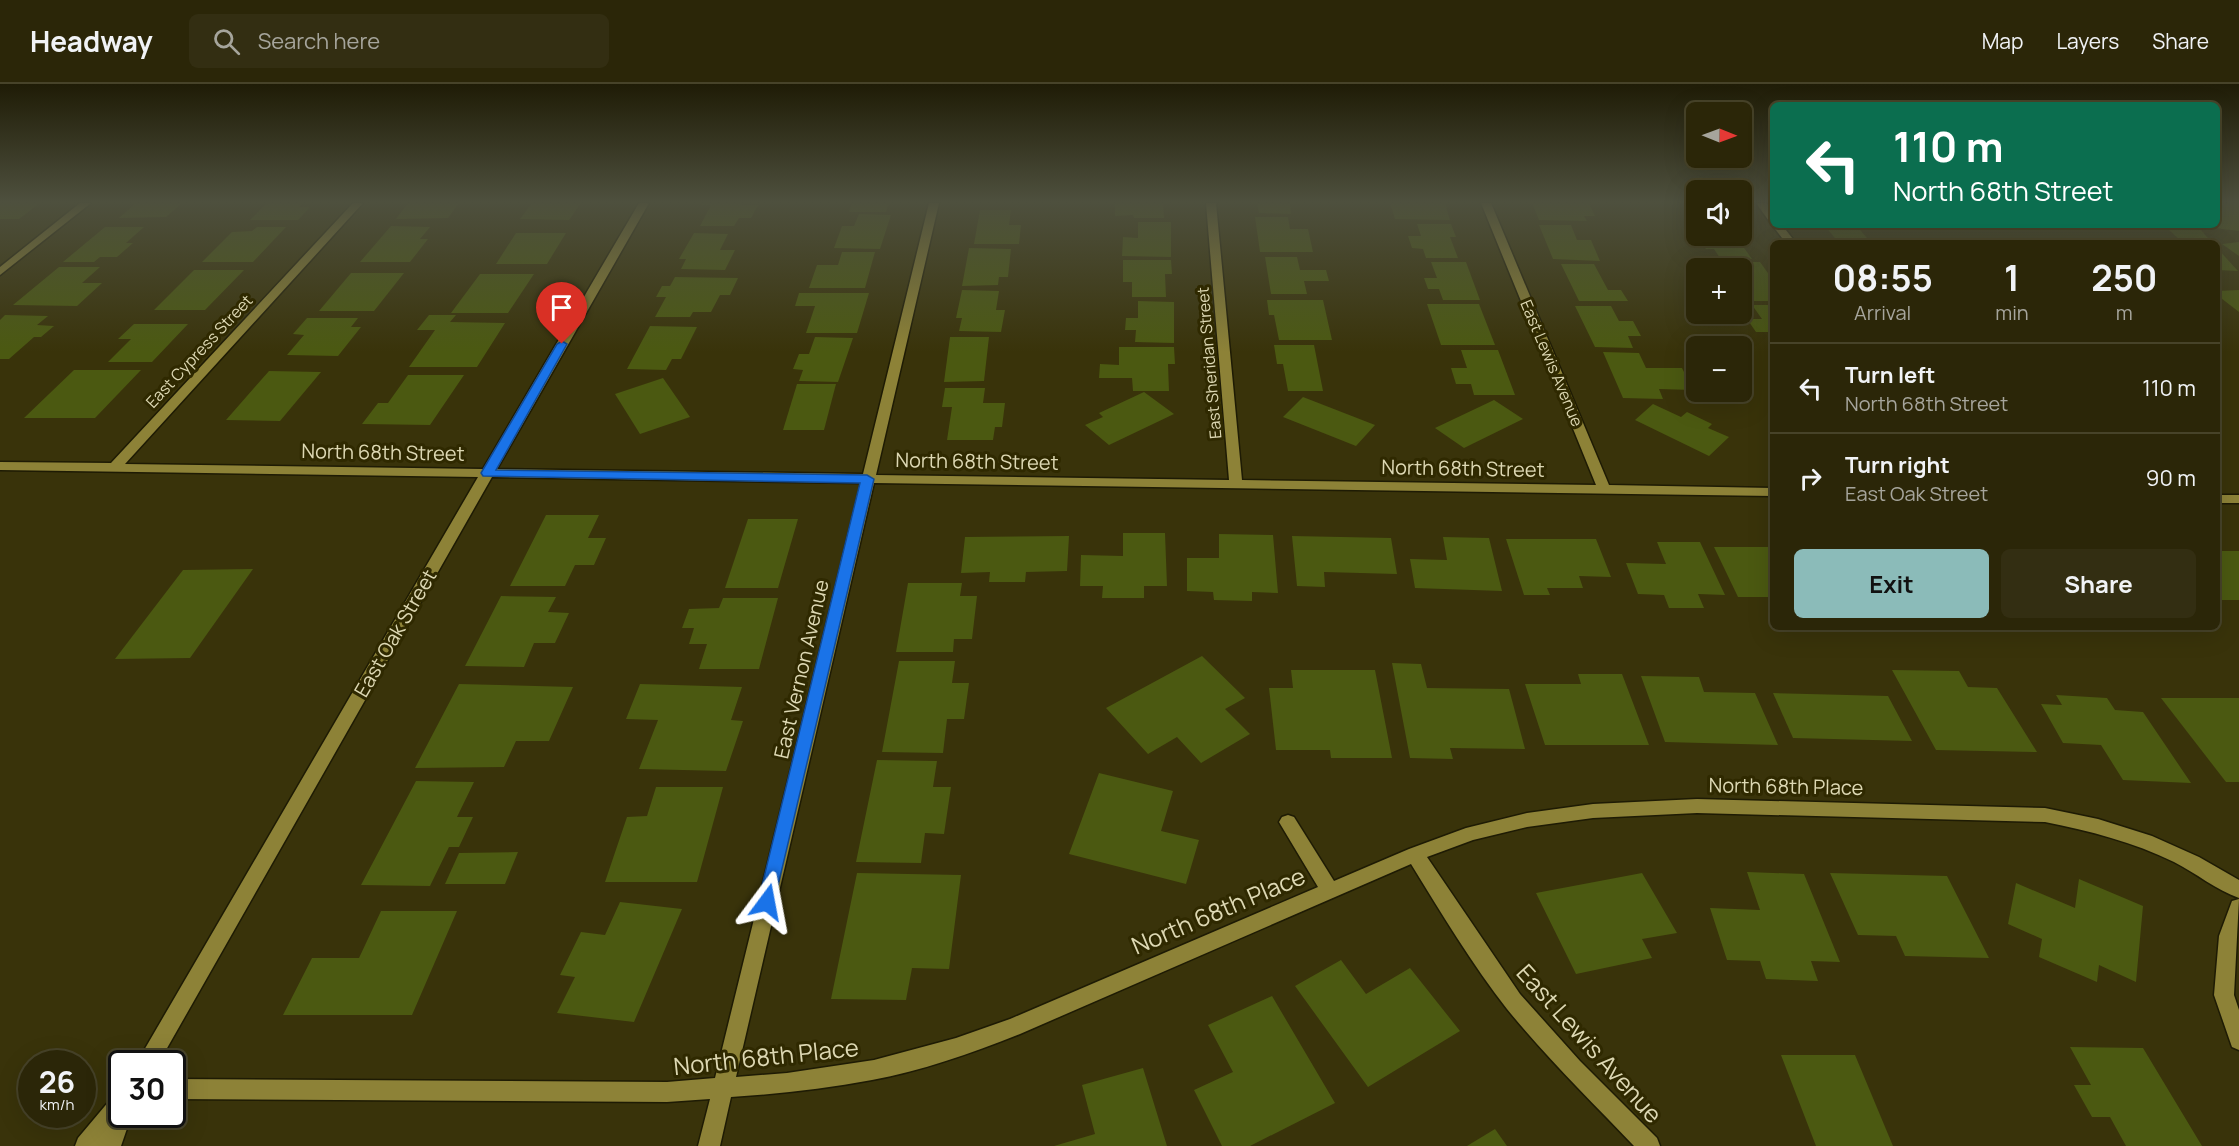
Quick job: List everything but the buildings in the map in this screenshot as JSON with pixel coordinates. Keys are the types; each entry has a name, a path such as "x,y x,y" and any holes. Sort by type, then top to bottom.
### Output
{"street":[{"path":"0,272 24,253"},
{"name":"East Cypress Street","path":"114,468 312,253"},
{"name":"East Oak Street","path":"154,1050 615,253"},
{"name":"East Vernon Avenue","path":"709,1146 922,253"},
{"name":"East Sheridan Street","path":"1215,253 1236,484"},
{"name":"East Lewis Avenue","path":"1506,253 1604,489"},
{"name":"North 68th Street","path":"0,466 1770,492"},
{"path":"2220,499 2239,499"},
{"name":"North 68th Place","path":"186,1089 667,1092 787,1083 874,1070 956,1048 1013,1027 1329,889 1472,833 1527,820 1646,807 2003,813 2056,817 2126,833 2207,869 2239,890"},
{"name":"North 68th Place","path":"1288,822 1329,889"},
{"name":"East Lewis Avenue","path":"1415,854 1446,904 1513,1001 1573,1068 1649,1146"},
{"path":"2239,907 2228,936 2224,995 2239,1040"},
{"path":"86,1146 108,1118"},
{"path":"110,1146 117,1128"}],"route":[{"path":"562,344 487,473 867,479 767,902"}]}
